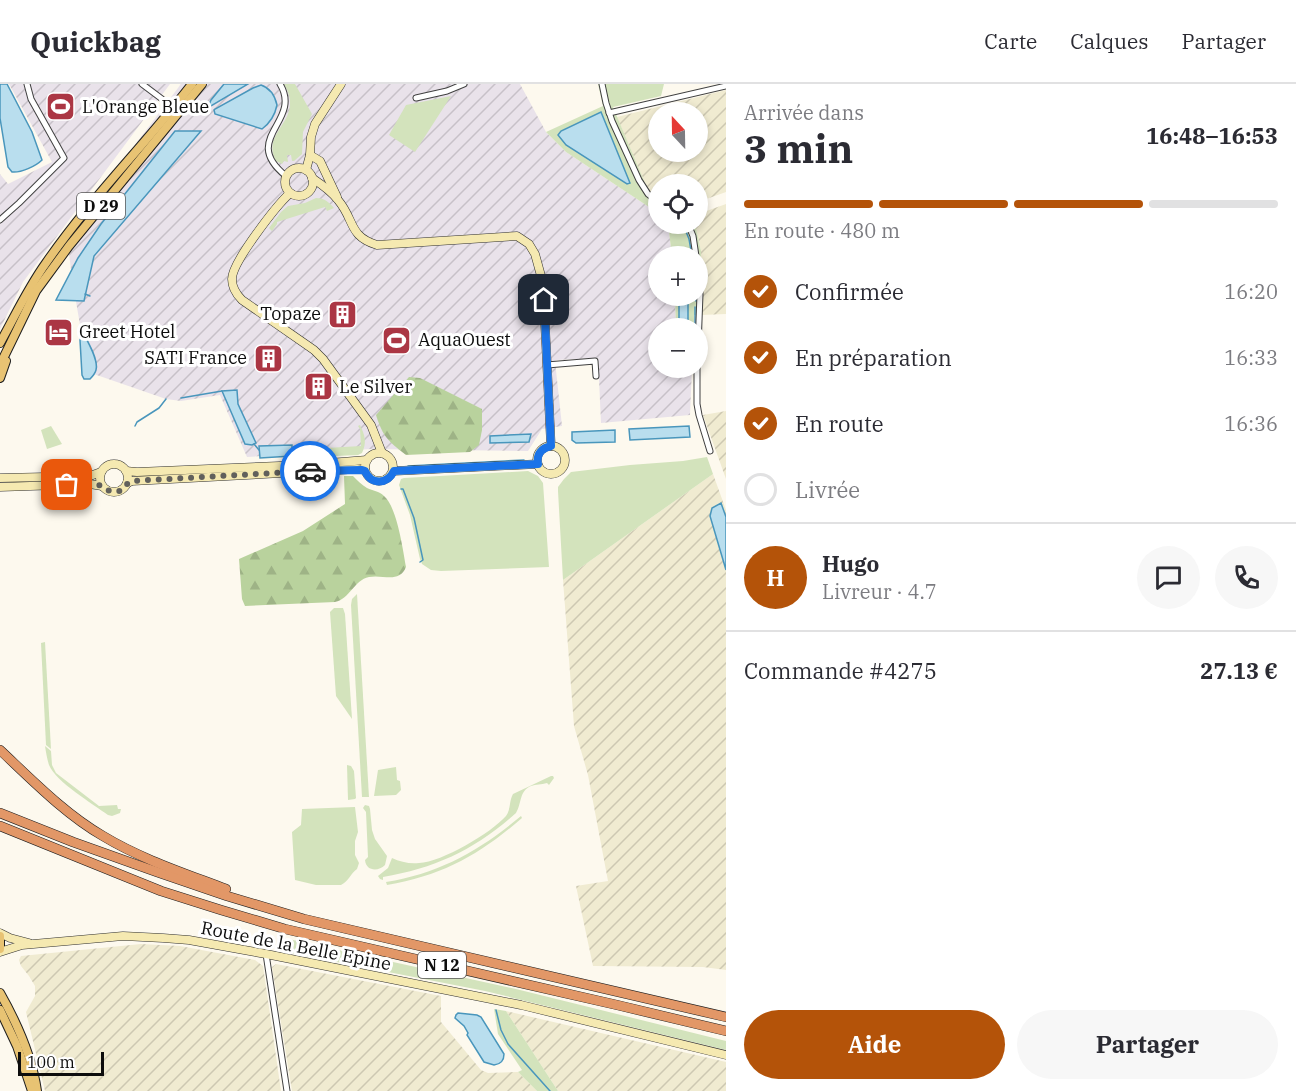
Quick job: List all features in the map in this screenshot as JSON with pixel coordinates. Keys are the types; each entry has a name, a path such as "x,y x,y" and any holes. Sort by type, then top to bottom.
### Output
{"highway":[{"path":"0,750 68,812 101,836 141,856 304,919"},
{"name":"N 12","path":"0,813 157,872 304,919 726,1017"},
{"name":"N 12","path":"0,826 160,891 285,929 726,1031"},
{"path":"0,832 108,870"}],"main road":[{"name":"D 29","path":"0,354 12,322 32,284 66,235 192,84"},
{"name":"D 29","path":"0,365 36,291 69,246 202,84"},
{"path":"0,343 12,322"},
{"path":"0,378 13,337"},
{"path":"0,934 0,951"},
{"path":"0,993 14,1017 26,1049 35,1091"},
{"path":"0,1010 35,1091"}],"street":[{"path":"0,220 64,158 31,99 27,84"},
{"path":"142,84 162,99"},
{"path":"280,84 286,97 286,105 268,141 269,154 276,168 286,176"},
{"path":"306,170 315,124 341,84"},
{"path":"444,84 447,91"},
{"path":"416,98 447,91 464,84"},
{"path":"602,84 609,113 639,180 648,194"},
{"path":"609,113 726,86"},
{"path":"310,155 320,161 335,192 334,196"},
{"path":"334,196 319,191 298,196 290,193 286,186 286,176 297,168 306,170 334,196 355,232 365,242 377,245 517,236 529,243 535,254 543,283 551,446"},
{"path":"306,193 312,187 312,178"},
{"path":"290,193 280,201 233,271 232,280 236,294 323,358 371,425 382,453"},
{"path":"547,365 595,362 596,376"},
{"path":"697,378 699,415 710,451"},
{"path":"126,471 304,465 369,458 376,453 382,453 392,459 394,471 385,481 379,482 369,478 365,471 365,465 369,458 375,432"},
{"path":"551,446 558,448 564,454 565,462 558,472 552,473 543,471 538,464 541,451 551,446"},
{"path":"0,478 90,476 114,464 126,471 128,477 123,489 116,492 90,484 0,487"},
{"path":"394,471 538,464"},
{"path":"127,483 137,480 188,477 357,469 365,471"},
{"path":"101,472 102,486"},
{"path":"0,934 33,944"},
{"name":"Route de la Belle Epine","path":"33,944 123,936 189,940 521,1005 726,1055"},
{"path":"0,951 33,944"},
{"path":"266,954 287,1091"}],"shaded area":[{"path":"9,84 170,84 23,282 0,329 0,174 8,184 52,162"},
{"path":"181,84 520,84 546,132 566,152 648,206 648,234 669,234 671,246 648,246 648,306 675,306 676,318 648,318 648,378 692,378 690,415 601,423 598,358 557,360 555,361 562,426 542,429 528,451 371,449 247,457 220,395 181,401 166,399 88,372 69,253 107,182"},
{"path":"726,90 726,192 708,198 708,174 648,174 648,188 617,117 648,109 648,162 708,162 708,102 678,102"},
{"path":"726,204 726,314 701,315 701,306 708,306 708,246 700,246 697,234 708,234 708,210"},
{"path":"726,411 726,479 703,415"},
{"path":"713,474 726,510 726,970 703,967 593,966 576,886 608,881 588,775 574,726 563,580"},
{"path":"141,944 180,946 255,960 263,966 281,1091 45,1091 26,1012 35,996 35,986 21,966 19,960 21,956"},
{"path":"276,964 441,996 441,1022 481,1070 488,1073 518,1072 537,1091 292,1091 272,967"},
{"path":"506,1011 726,1062 726,1091 558,1091"}],"green space":[{"path":"284,84 295,84 312,114 303,132 302,154 294,161 291,155 287,155 288,162 284,161 282,164 276,161 273,150 277,133 290,107"},
{"path":"598,84 664,84 661,96 613,107 648,188 648,206 566,152 546,132 603,106"},
{"path":"451,96 415,152 389,135 406,105"},
{"path":"316,198 326,201 334,208 327,211 325,207 277,222 272,231 269,228 288,206"},
{"path":"669,234 697,234 700,246 671,246"},
{"path":"675,306 701,306 701,315 694,315 694,318 676,318"},
{"path":"409,377 420,378 482,409 479,445 470,452 406,455 390,442 381,429 376,415"},
{"path":"360,425 365,439 362,453 313,457 314,452 309,449 361,446 358,426"},
{"path":"51,426 62,444 47,449 41,430"},
{"path":"707,457 713,474 563,580 558,487 571,472"},
{"path":"528,471 538,476 543,483 549,567 441,571 431,570 422,564 410,515 399,485 401,479"},
{"path":"344,476 353,476 367,488 382,494 389,502 401,540 406,567 403,572 395,577 374,576 364,579 345,597 335,602 245,606 242,599 239,559 303,531 345,504"},
{"path":"357,594 369,797 362,797 351,605 352,599"},
{"path":"334,608 343,608 345,614 352,719 336,696 330,612"},
{"path":"45,642 51,749 46,745 41,643"},
{"path":"45,746 51,751 52,765 56,773 99,806 117,805 118,809 121,809 120,813 108,815 59,778 49,765"},
{"path":"347,765 351,766 354,771 356,798 348,800"},
{"path":"396,767 401,790 396,795 374,796 378,770"},
{"path":"551,776 554,778 549,785 547,783 527,788 516,813 470,847 421,868 383,877 383,880 378,876 388,868 392,858 402,862 419,863 440,858 466,846 506,816 513,794"},
{"path":"365,805 370,809 375,839 387,856 385,865 376,869 370,868 365,860 368,857 366,812 363,808"},
{"path":"355,807 358,832 355,841 355,855 359,863 357,869 341,885 316,885 295,880 292,832 301,825 302,809"},
{"path":"521,816 522,818 491,843 460,862 426,876 387,885 386,882 424,873 458,859 490,840"},
{"path":"284,938 516,989 726,1041 726,1050 485,991 281,951"},
{"path":"494,1009 506,1011 558,1091 537,1091 518,1072 522,1070 498,1034"}],"water":[{"path":"0,84 7,84 32,132 42,160 20,171 12,172 8,167 0,118"},
{"path":"224,84 248,84 211,106 209,105 211,100"},
{"path":"261,85 272,93 277,105 272,118 262,129 215,114 215,109"},
{"path":"601,112 630,183 627,184 566,145 558,135 561,131"},
{"path":"175,131 201,131 94,256 84,301 56,300 78,258 101,224"},
{"path":"679,306 688,306 688,318 679,318"},
{"path":"82,331 96,361 96,371 90,379 84,379 82,375 80,340"},
{"path":"237,390 238,404 256,443 252,445 245,444 222,391"},
{"path":"689,426 690,437 630,440 629,429"},
{"path":"615,430 615,442 576,443 572,440 572,432"},
{"path":"531,434 529,442 490,443 490,436"},
{"path":"292,445 292,456 260,458 259,446"},
{"path":"721,503 726,517 726,570 710,516 712,508"},
{"path":"458,1013 481,1017 504,1054 502,1062 494,1065 484,1062 464,1026 455,1018"}],"waterway":[{"path":"687,234 690,246"},
{"path":"85,294 90,296"},
{"path":"695,307 695,318"},
{"path":"181,398 222,391"},
{"path":"135,426 137,422 159,408 166,399"},
{"path":"254,444 259,450"},
{"path":"408,466 524,460"},
{"path":"401,489 403,489 414,518 423,560 420,562"},
{"path":"496,1010 501,1030 508,1044 550,1091"}],"way so far":[{"path":"67,485 96,484 112,492 120,491 132,481 310,471"}],"place":[{"name":"L'Orange Bleue","path":"61,107"},
{"name":"Topaze","path":"342,314"},
{"name":"Greet Hotel","path":"58,332"},
{"name":"AquaOuest","path":"397,340"},
{"name":"SATI France","path":"268,358"},
{"name":"Le Silver","path":"318,387"}],"route":[{"path":"310,471 357,469 365,471 371,480 379,482 385,481 394,471 538,464 541,451 551,446 544,300"}]}
